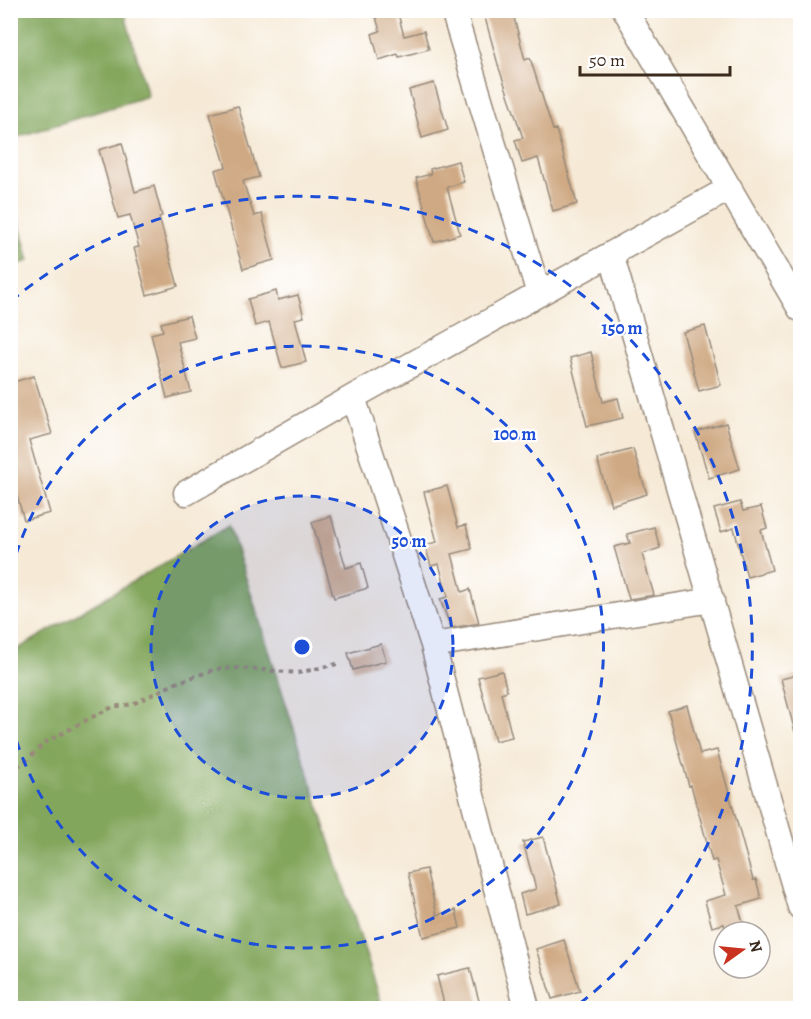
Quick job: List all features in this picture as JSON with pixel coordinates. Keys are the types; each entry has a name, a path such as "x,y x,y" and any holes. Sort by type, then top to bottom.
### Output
{"street":[{"path":"453,10 539,294"},
{"path":"625,10 801,309"},
{"path":"186,493 353,397 730,188"},
{"path":"611,254 801,907"},
{"path":"353,397 433,645 527,1008"},
{"path":"433,645 712,600"}],"path":[{"path":"10,772 27,760 44,743 96,715 113,707 133,704 176,683 216,669 238,668 298,673 337,664"}],"green space":[{"path":"11,10 124,11 148,96 11,139"},
{"path":"10,189 29,261 11,266 10,266"},
{"path":"229,525 383,1008 11,1008 11,653"}],"building":[{"path":"374,10 397,10 404,36 424,31 429,49 379,60 372,34 380,31"},
{"path":"498,10 512,10 525,60 530,58 553,130 556,129 577,204 553,211 538,158 522,163 515,140 523,138 499,68 484,14"},
{"path":"434,83 448,130 422,138 409,90"},
{"path":"238,106 259,177 243,181 254,216 262,214 274,260 243,269 215,170 226,167 210,114"},
{"path":"122,143 135,192 154,186 162,216 159,217 178,286 147,295 134,248 139,247 130,215 118,218 99,150"},
{"path":"458,161 464,182 447,187 460,234 434,242 416,178 431,174 430,169"},
{"path":"276,291 278,300 298,295 304,317 295,319 306,362 282,368 269,322 255,326 248,299"},
{"path":"189,316 195,338 178,342 191,392 167,398 151,334 163,331 161,323"},
{"path":"705,326 721,385 699,391 683,332"},
{"path":"591,352 603,402 618,398 623,418 587,426 570,358"},
{"path":"34,376 52,434 29,440 50,513 24,520 10,471 10,383"},
{"path":"726,423 740,469 709,478 695,432"},
{"path":"633,449 647,494 611,505 597,459"},
{"path":"447,486 458,527 466,525 472,549 452,554 462,592 470,589 479,623 451,628 440,599 448,597 439,564 431,566 425,545 437,542 424,492"},
{"path":"740,502 743,511 761,507 767,528 761,530 772,570 747,577 734,528 721,532 714,509"},
{"path":"331,516 346,568 361,563 368,588 334,598 312,522"},
{"path":"654,527 660,548 642,554 654,595 629,599 614,547 630,543 627,534"},
{"path":"381,644 386,661 353,670 348,653"},
{"path":"502,671 507,691 501,693 512,737 495,741 478,677"},
{"path":"801,674 801,732 795,732 781,679"},
{"path":"687,705 700,754 717,750 753,880 756,879 761,899 738,906 742,920 712,920 712,927 705,901 726,895 716,860 712,861 668,711"},
{"path":"543,837 561,904 525,914 520,894 536,889 523,842"},
{"path":"426,869 437,915 456,910 460,928 423,937 408,873"},
{"path":"564,940 580,991 552,999 536,949"},
{"path":"470,968 481,1008 445,1008 437,976"}]}
